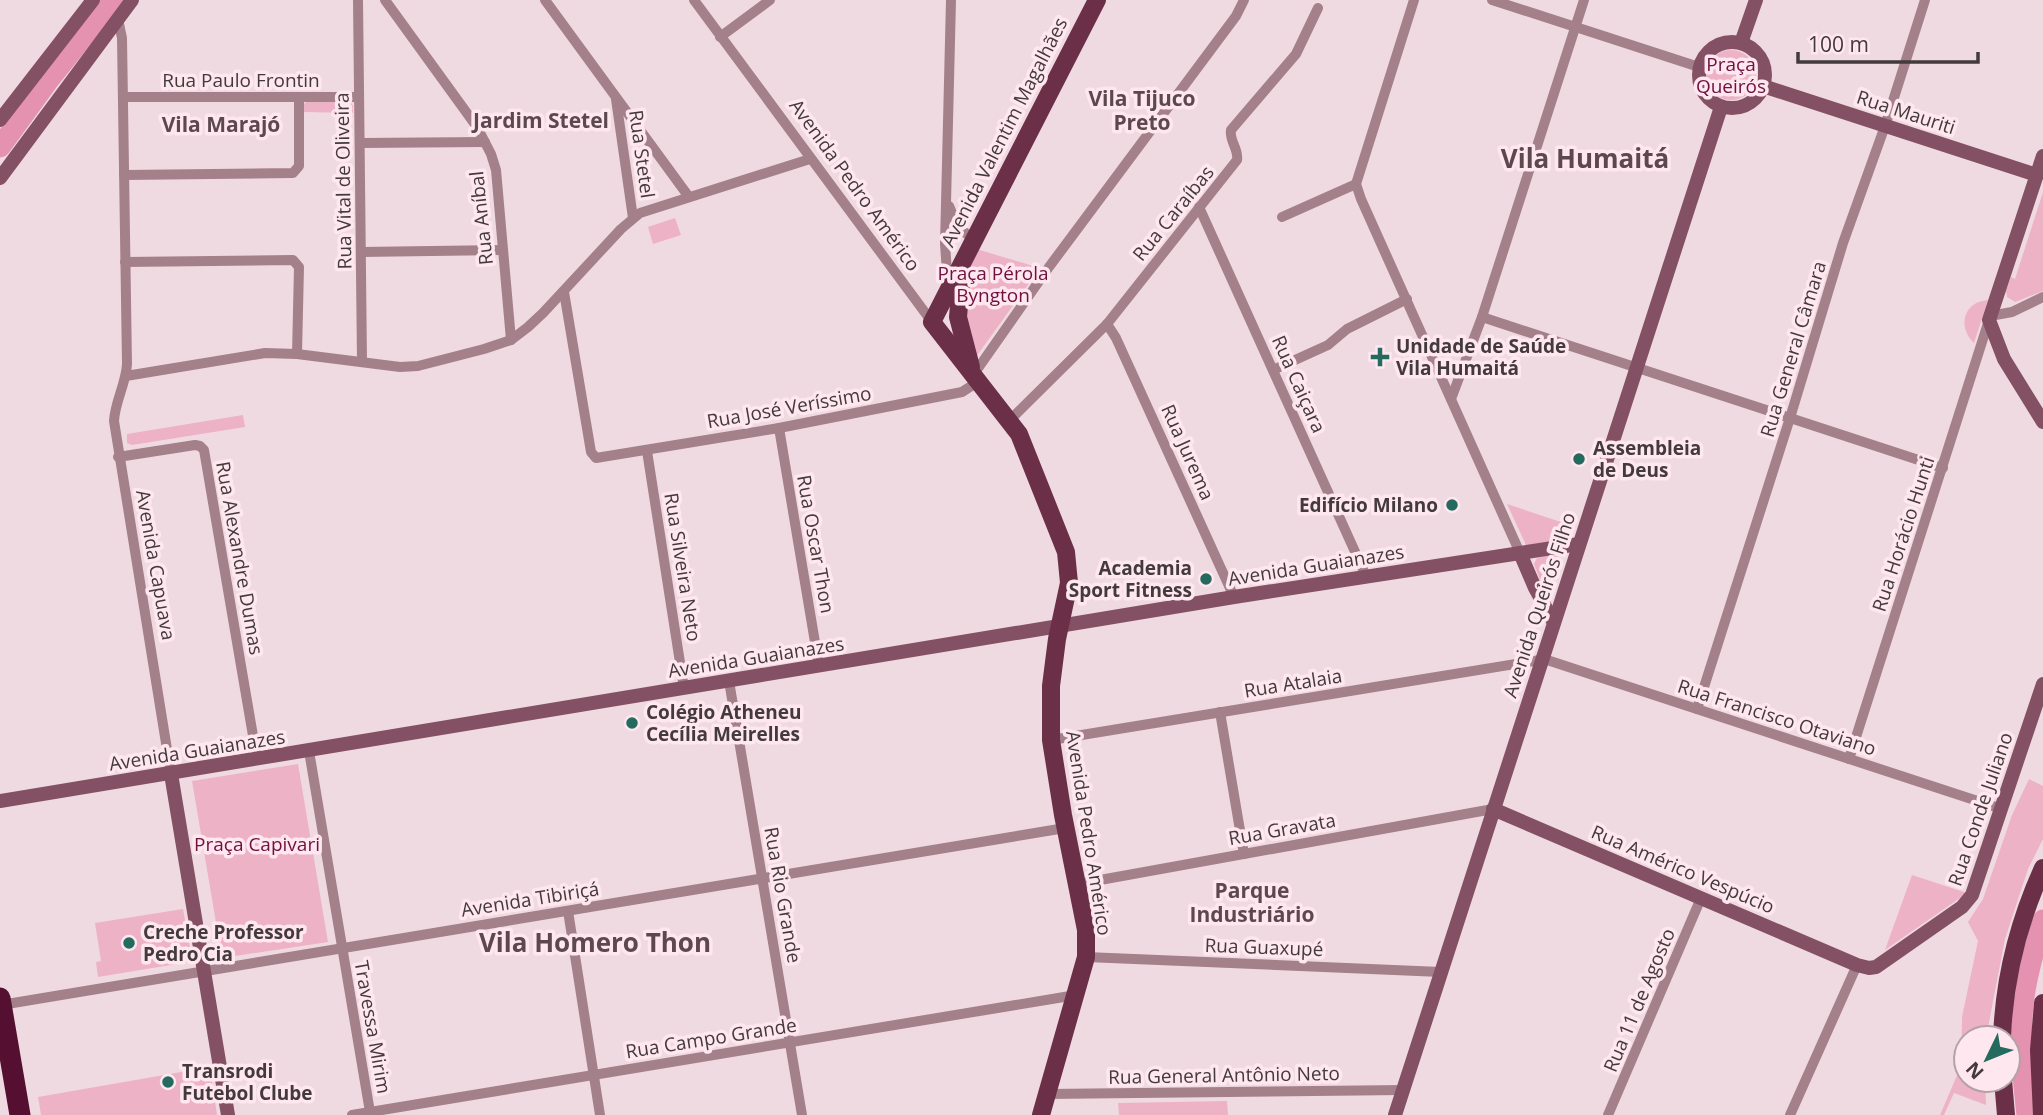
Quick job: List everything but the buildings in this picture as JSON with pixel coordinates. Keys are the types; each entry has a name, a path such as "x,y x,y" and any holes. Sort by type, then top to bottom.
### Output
{"highway":[{"path":"1,1001 20,1115"}],"main road":[{"path":"0,120 93,0"},
{"path":"0,178 132,0"},
{"name":"Avenida Valentim Magalhães","path":"933,324 948,287 1097,0"},
{"path":"1741,43 1756,0"},
{"path":"1741,43 1749,47 1761,60 1764,69 1763,86 1757,96 1745,106 1721,107 1704,93 1698,76 1699,66 1704,56 1717,45 1741,43"},
{"name":"Rua Mauriti","path":"1763,86 2037,175"},
{"name":"Avenida Queirós Filho","path":"1395,1115 1721,107"},
{"path":"2043,156 1990,318 2004,359 2043,422"},
{"path":"971,242 960,283 958,317 975,376"},
{"path":"933,324 958,317"},
{"name":"Avenida Pedro Américo","path":"933,324 1010,420 1025,446 1066,552 1069,583 1051,686 1051,740 1065,828 1086,930 1086,957 1041,1115"},
{"name":"Avenida Guaianazes","path":"0,801 1234,597 1579,544"},
{"path":"1520,553 1553,621"},
{"name":"Rua Conde Juliano","path":"1857,965 1875,967 1965,905 1975,889 2043,684"},
{"name":"Avenida Capuava","path":"171,774 229,1115"},
{"name":"Rua Américo Vespúcio","path":"1493,809 1857,965"},
{"path":"2003,1024 2008,978 2016,943 2043,868"},
{"path":"2042,1115 2039,1050 2043,1003"},
{"path":"2004,1094 2006,1115"}],"street":[{"name":"Rua Vital de Oliveira","path":"358,0 362,362"},
{"name":"Rua Aníbal","path":"385,0 472,119 496,170 511,340"},
{"path":"545,0 689,197"},
{"name":"Avenida Pedro Américo","path":"694,0 933,324"},
{"path":"720,37 769,0"},
{"path":"948,287 945,259 951,0"},
{"path":"975,376 1049,267 1236,16 1244,0"},
{"path":"1414,0 1356,184 1520,553"},
{"path":"1492,0 1699,66"},
{"path":"1451,399 1482,317 1584,0"},
{"name":"Rua General Câmara","path":"1696,709 1790,418 1843,243 1926,0"},
{"name":"Rua Caraíbas","path":"1010,420 1107,324 1237,160 1231,130 1296,54 1318,8"},
{"name":"Avenida Capuava","path":"118,19 122,38 126,376 115,406 114,421 171,774"},
{"name":"Rua Stetel","path":"615,96 633,218"},
{"name":"Rua Paulo Frontin","path":"122,97 359,97"},
{"path":"124,175 293,173 299,166 299,97"},
{"path":"360,143 485,142"},
{"path":"126,376 265,353 297,354 400,367 418,366 484,349 511,340 543,313 633,218 646,211 810,159"},
{"path":"1282,217 1356,184"},
{"path":"947,201 958,228 971,242"},
{"name":"Rua Caiçara","path":"1199,207 1366,576"},
{"path":"361,252 502,250"},
{"path":"125,262 293,260 299,267 297,354"},
{"name":"Rua José Veríssimo","path":"564,292 592,452 596,458 779,428 962,392 975,376"},
{"path":"1990,318 2012,312 2043,297"},
{"path":"1273,370 1328,345 1347,329 1407,299"},
{"path":"1482,317 1943,468"},
{"name":"Rua Horácio Hunti","path":"1849,759 1990,318"},
{"name":"Rua Jurema","path":"1107,324 1116,338 1234,597"},
{"name":"Rua Oscar Thon","path":"779,428 819,666"},
{"name":"Rua Alexandre Dumas","path":"118,457 195,445 204,450 257,759"},
{"name":"Rua Silveira Neto","path":"647,451 684,688"},
{"name":"Rua Francisco Otaviano","path":"1541,659 2002,809"},
{"name":"Rua Atalaia","path":"1051,740 1541,659"},
{"name":"Rua Rio Grande","path":"729,681 802,1115"},
{"path":"1220,712 1244,854"},
{"path":"309,751 342,948"},
{"name":"Rua Gravata","path":"1078,884 1493,809"},
{"name":"Avenida Tibiriçá","path":"1,1001 205,971 1065,828"},
{"name":"Rua 11 de Agosto","path":"1608,1115 1702,898"},
{"path":"568,911 600,1115"},
{"name":"Travessa Mirim","path":"342,948 370,1112"},
{"name":"Rua Guaxupé","path":"1086,957 1441,971"},
{"path":"1790,1115 1857,965"},
{"name":"Rua Campo Grande","path":"352,1115 1076,995"},
{"name":"Rua General Antônio Neto","path":"1047,1094 1403,1090"}],"green space":[{"name":"Praça Queirós","path":"1731,50 1749,57 1756,75 1749,93 1731,100 1713,93 1706,75 1713,57"},
{"path":"309,99 350,102 353,113 303,112 303,105"},
{"path":"2043,192 2043,291 2015,302 2007,297 2006,291 2011,277 2015,279"},
{"path":"675,218 681,235 653,244 648,227"},
{"name":"Praça Pérola Byngton","path":"973,248 1040,268 976,357 963,305"},
{"path":"1988,300 1974,343 1966,330 1965,316 1973,305"},
{"path":"243,415 245,427 132,445 127,443 127,434"},
{"path":"1507,504 1573,526 1559,539 1526,545"},
{"path":"1553,555 1560,557 1561,564 1554,583 1546,585 1540,580 1534,564 1537,558"},
{"name":"Praça Capivari","path":"298,764 328,942 222,958 192,781"},
{"path":"2029,779 2043,786 2043,839 2028,869 2005,939 1989,1024 1962,1024 1978,941 1968,922 1983,899 2012,815"},
{"path":"1912,875 1967,893 1885,950"},
{"path":"183,909 192,959 189,962 98,977 96,962 101,961 95,923"},
{"name":"Transrodi Futebol Clube","path":"210,1067 217,1115 41,1115 38,1097"},
{"path":"1952,1087 1954,1094 1944,1115 1940,1115"},
{"path":"1957,1094 1986,1094 1986,1105"},
{"path":"1227,1101 1228,1115 1119,1115 1118,1103"}],"waterway":[{"path":"0,147 48,81 113,0"},
{"path":"2027,1115 2021,1033 2024,994 2043,920"}],"place":[{"name":"Unidade de Saúde Vila Humaitá","path":"1380,357"},
{"name":"Assembleia de Deus","path":"1579,459"},
{"name":"Edifício Milano","path":"1452,505"},
{"name":"Academia Sport Fitness","path":"1206,579"},
{"name":"Colégio Atheneu Cecília Meirelles","path":"632,723"},
{"name":"Creche Professor Pedro Cia","path":"129,943"},
{"name":"Transrodi Futebol Clube","path":"168,1082"}],"district":[{"name":"Vila Tijuco Preto","path":"1142,111"},
{"name":"Jardim Stetel","path":"541,121"},
{"name":"Vila Marajó","path":"221,125"},
{"name":"Vila Humaitá","path":"1585,159"},
{"name":"Parque Industriário","path":"1252,903"},
{"name":"Vila Homero Thon","path":"595,943"}]}
